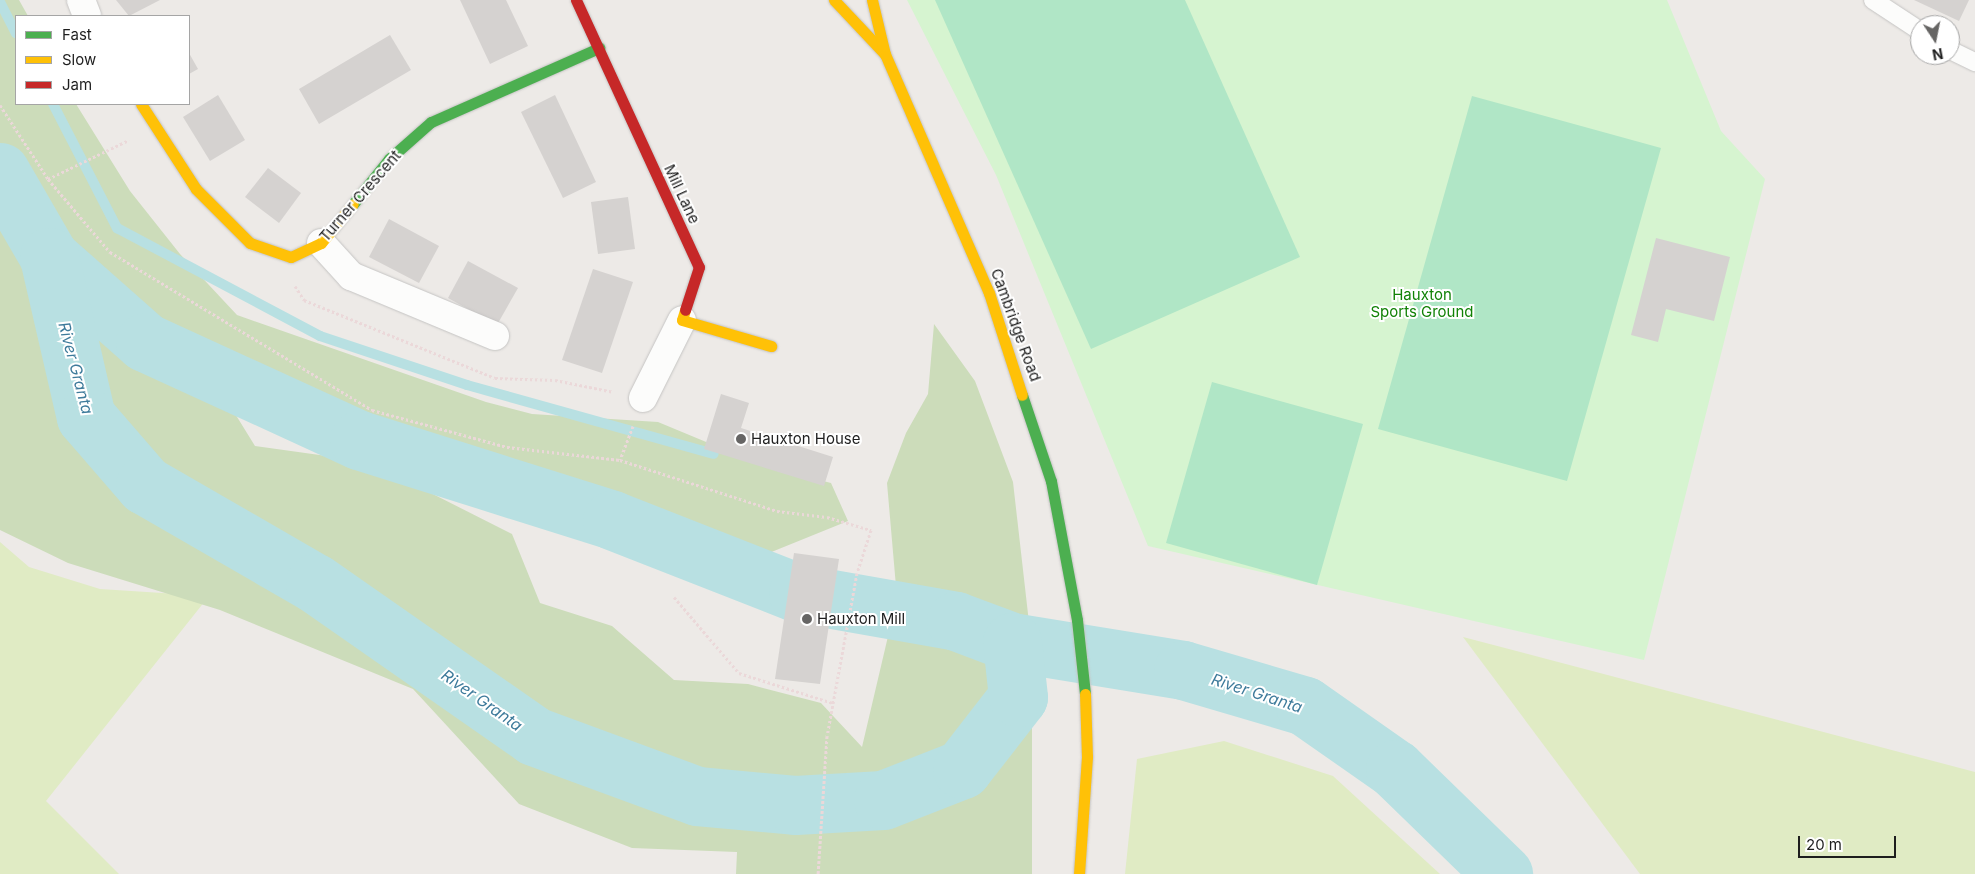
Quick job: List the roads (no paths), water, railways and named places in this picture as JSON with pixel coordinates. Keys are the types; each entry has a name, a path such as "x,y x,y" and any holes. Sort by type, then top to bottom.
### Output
{"main road":[{"name":"Mill Lane","path":"576,0 699,267 682,320"},
{"name":"Cambridge Road","path":"834,0 886,54"},
{"name":"Cambridge Road","path":"872,0 886,54 974,257 1024,389 1051,481 1077,620 1087,757 1079,874"},
{"name":"Turner Crescent","path":"142,105 196,188 250,243 291,257 321,243 389,159 431,122 599,48"},
{"path":"682,320 770,346"}],"street":[{"path":"81,0 87,15"},
{"path":"321,243 351,276 495,336"},
{"path":"643,398 682,320"}],"lane":[{"path":"1872,0 1910,25"},
{"path":"1960,55 1975,62"}],"waterway":[{"path":"0,2 15,31"},
{"path":"54,105 117,228 320,336 467,385 714,454"},
{"name":"River Granta","path":"0,172 49,257 145,342 359,440 612,520 798,593 956,621 1012,642 1183,670 1305,706 1395,769 1503,874"},
{"name":"River Granta","path":"49,257 86,417 145,485 315,583 534,736 697,796 795,805 883,800 962,769 1018,697 1012,642"}],"place":[{"name":"Hauxton House","path":"741,439"},
{"name":"Hauxton Mill","path":"807,619"}],"park label":[{"name":"Hauxton Sports Ground","path":"1422,302"}]}
